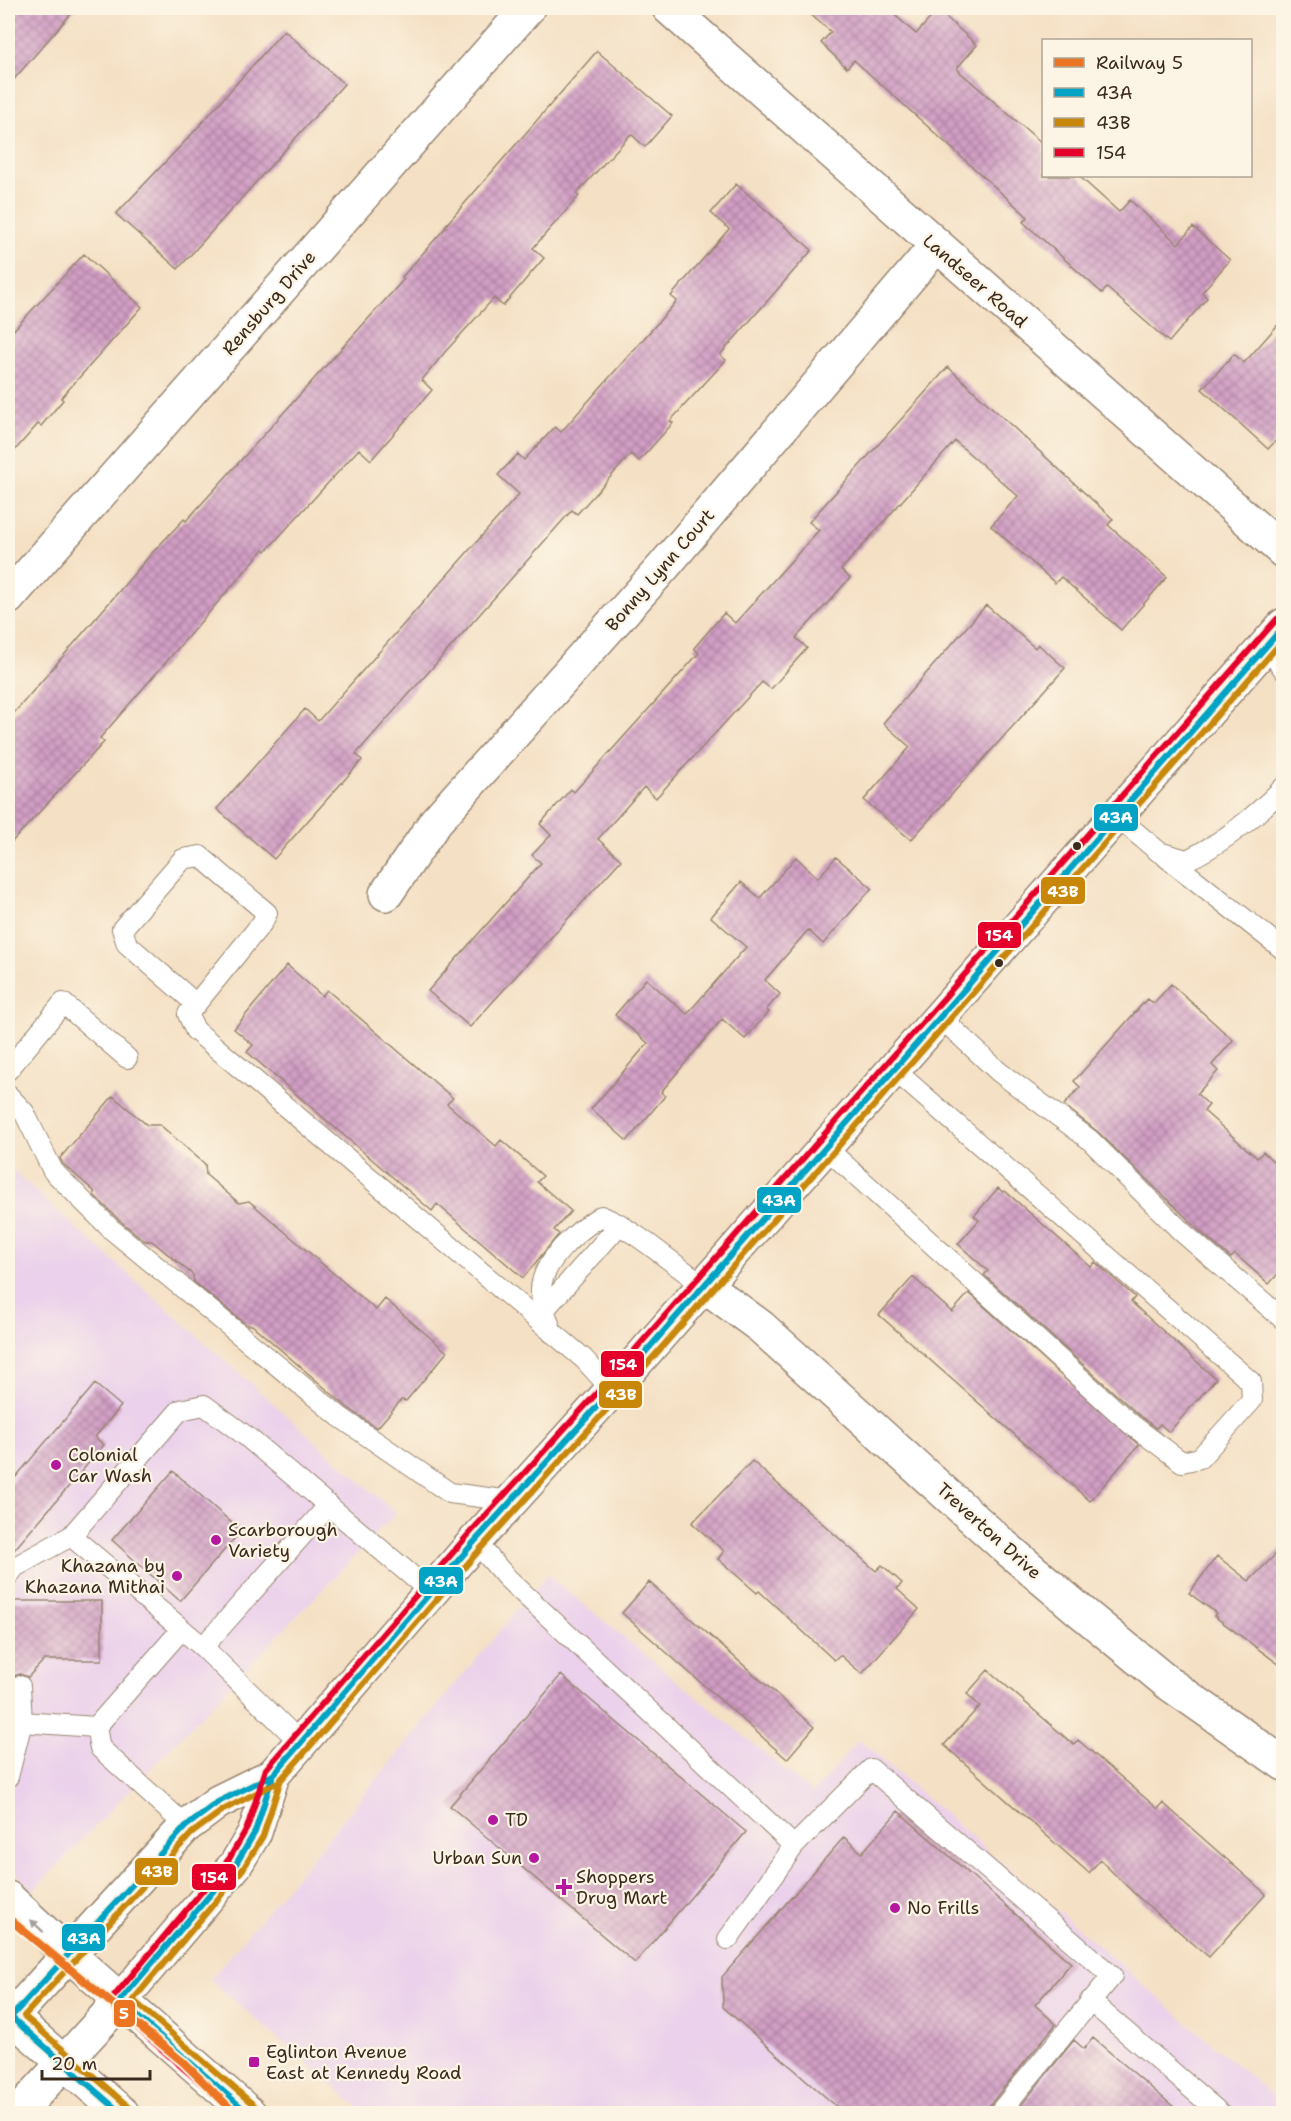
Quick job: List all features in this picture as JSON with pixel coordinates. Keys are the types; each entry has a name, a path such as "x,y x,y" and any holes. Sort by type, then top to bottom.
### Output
{"street":[{"name":"Rensburg Drive","path":"8,598 528,8"},
{"name":"Landseer Road","path":"669,8 1284,552"},
{"name":"Bonny Lynn Court","path":"386,894 436,821 664,566 936,246"},
{"path":"123,2114 9,2017 186,1826 218,1802 273,1775 475,1541 612,1390 892,1068 1116,816 1278,647"},
{"name":"Treverton Drive","path":"704,1285 761,1328 1078,1609 1168,1683 1284,1764"},
{"path":"17,2114 120,2001 236,1864 255,1832 273,1775"},
{"path":"8,1898 120,2001 250,2114"}],"lane":[{"path":"1159,852 1187,860 1206,851 1254,818 1284,787"},
{"path":"1116,816 1284,950"},
{"path":"196,1004 127,944 122,930 183,859 200,856 267,913 196,1004 188,1014 195,1030 584,1359 612,1390"},
{"path":"8,1070 63,1003 127,1058"},
{"path":"939,1016 999,1072 1090,1140 1182,1232 1284,1320"},
{"path":"825,1147 1132,1425 1182,1462 1200,1458 1252,1400 1251,1382 892,1068"},
{"path":"8,1095 24,1112 53,1171 111,1229 340,1417 450,1493 511,1501"},
{"path":"552,1333 541,1293 543,1274 579,1230 602,1216 620,1224 704,1285"},
{"path":"545,1309 620,1224"},
{"path":"8,1576 15,1567 71,1536 180,1410 204,1406 246,1436 431,1592"},
{"path":"203,1647 328,1504"},
{"path":"71,1536 203,1647 301,1743"},
{"path":"475,1541 507,1578 794,1846"},
{"path":"96,1727 181,1630"},
{"path":"8,1777 12,1718 20,1686"},
{"path":"12,1718 96,1727"},
{"path":"96,1727 100,1748 186,1826"},
{"path":"728,1939 794,1846 871,1769 1112,1976 998,2114"},
{"path":"1090,2001 1221,2114"}],"shaded area":[{"path":"8,1167 396,1513 33,1891 8,1866"},
{"path":"547,1574 813,1793 859,1740 1283,2105 1283,2113 365,2113 210,1980"}],"building":[{"path":"8,8 76,8 8,86"},
{"path":"803,8 887,8 916,34 938,10 977,45 957,68 960,72 1042,143 1042,177 1080,177 1119,212 1130,200 1178,244 1193,227 1230,260 1202,292 1207,298 1169,342 1107,288 1102,293 1023,222 1028,217 854,60 847,68 821,43 831,32"},
{"path":"284,30 344,84 178,269 116,214 192,134"},
{"path":"597,51 672,116 645,147 631,134 576,194 579,196 533,248 544,258 503,306 494,298 422,380 432,390 371,460 359,449 266,551 264,549 100,738 104,742 8,846 8,720 152,553 184,519 186,521 404,279 402,277 445,226"},
{"path":"736,184 812,250 720,355 726,360 670,421 673,423 639,461 631,454 577,514 572,510 356,754 362,760 274,859 217,809 305,709 318,721 519,494 498,475 518,454 524,460 555,427 561,432 677,301 671,296 729,229 711,213"},
{"path":"84,254 142,307 61,398 63,400 41,426 38,424 8,458 8,336"},
{"path":"1284,318 1284,432 1268,449 1202,389 1234,354 1244,363"},
{"path":"948,367 1113,519 1108,525 1167,577 1121,630 1061,577 1055,583 991,526 1018,496 955,441 841,570 850,578 796,638 807,648 771,689 762,682 656,798 644,787 598,839 621,860 470,1027 428,991 541,863 532,855 551,835 540,824 571,789 574,792 699,653 694,648 724,613 735,623 819,530 809,522"},
{"path":"986,605 1035,648 1038,644 1065,668 911,840 864,800 910,747 883,723"},
{"path":"796,857 818,878 836,857 872,888 823,944 808,930 765,980 780,994 766,1010 769,1012 745,1039 722,1019 661,1092 665,1096 627,1141 591,1109 648,1043 615,1015 646,979 687,1014 746,947 711,917 741,882 760,898"},
{"path":"287,965 322,996 327,990 453,1098 447,1104 496,1146 501,1140 543,1176 537,1182 571,1211 554,1230 559,1234 523,1278 437,1204 432,1211 247,1052 253,1045 234,1029"},
{"path":"1171,984 1233,1040 1212,1065 1218,1071 1197,1094 1209,1105 1204,1111 1257,1158 1263,1152 1284,1171 1284,1267 1269,1284 1235,1254 1231,1258 1202,1233 1098,1132 1064,1105 1080,1087 1074,1081 1147,999 1154,1003"},
{"path":"113,1096 147,1125 160,1125 205,1164 206,1175 239,1203 249,1201 376,1310 385,1299 447,1352 406,1401 401,1400 377,1428 347,1407 252,1325 247,1325 194,1282 193,1275 152,1241 145,1241 119,1220 94,1195 94,1191 63,1164 60,1158"},
{"path":"998,1188 1005,1191 1091,1267 1095,1262 1135,1297 1131,1302 1216,1379 1169,1432 1160,1424 1156,1428 1140,1416 984,1275 988,1271 958,1244 979,1220 974,1216"},
{"path":"913,1277 952,1312 969,1293 1139,1445 1090,1501 879,1315"},
{"name":"Colonial Car Wash","path":"95,1384 121,1406 95,1437 104,1445 8,1557 8,1486"},
{"path":"752,1461 876,1571 882,1565 902,1583 897,1589 919,1609 862,1674 840,1655 834,1660 759,1591 757,1593 718,1559 724,1551 692,1523"},
{"path":"173,1471 241,1531 180,1601 112,1540"},
{"path":"1284,1546 1284,1668 1214,1616 1216,1613 1189,1593 1217,1556 1249,1581"},
{"path":"649,1582 814,1727 787,1759 622,1613"},
{"path":"8,1601 102,1601 102,1660 44,1660 28,1677 20,1674 13,1676 9,1681 8,1698"},
{"path":"988,1670 1074,1745 1078,1740 1158,1809 1163,1803 1266,1894 1209,1957 1137,1896 1100,1860 1089,1873 944,1745 980,1706 967,1694"},
{"path":"561,1675 746,1832 635,1963 450,1806"},
{"name":"No Frills","path":"898,1811 1071,1963 1035,2005 1056,2024 989,2106 986,2114 845,2114 723,2007 722,1977 844,1837 862,1853"},
{"path":"1093,2038 1182,2114 1014,2114 1074,2040 1084,2049"}],"rail line":[{"name":"5","path":"8,1918 183,2062 236,2114"}],"transit line":[{"name":"154","path":"236,2114 114,2008 111,2000 229,1859 247,1828 266,1769 468,1535 605,1384 1277,619"},
{"name":"43A","path":"122,2114 11,2017 186,1826 218,1802 273,1775 475,1541 612,1390 1284,626"},
{"name":"43B","path":"129,2107 24,2016 192,1833 223,1810 280,1781 482,1547 619,1396 1284,639"},
{"name":"43A","path":"249,2114 120,2001 236,1864 255,1832 273,1775 291,1754"},
{"name":"43B","path":"256,2107 133,2000 243,1869 263,1836 281,1779 298,1760"}],"place":[{"name":"Colonial Car Wash","path":"56,1465"},
{"name":"Scarborough Variety","path":"216,1540"},
{"name":"Khazana by Khazana Mithai","path":"177,1576"},
{"name":"TD","path":"493,1820"},
{"name":"Urban Sun","path":"534,1858"},
{"name":"Shoppers Drug Mart","path":"564,1887"},
{"name":"No Frills","path":"895,1908"},
{"name":"Eglinton Avenue East at Kennedy Road","path":"254,2062"}]}
